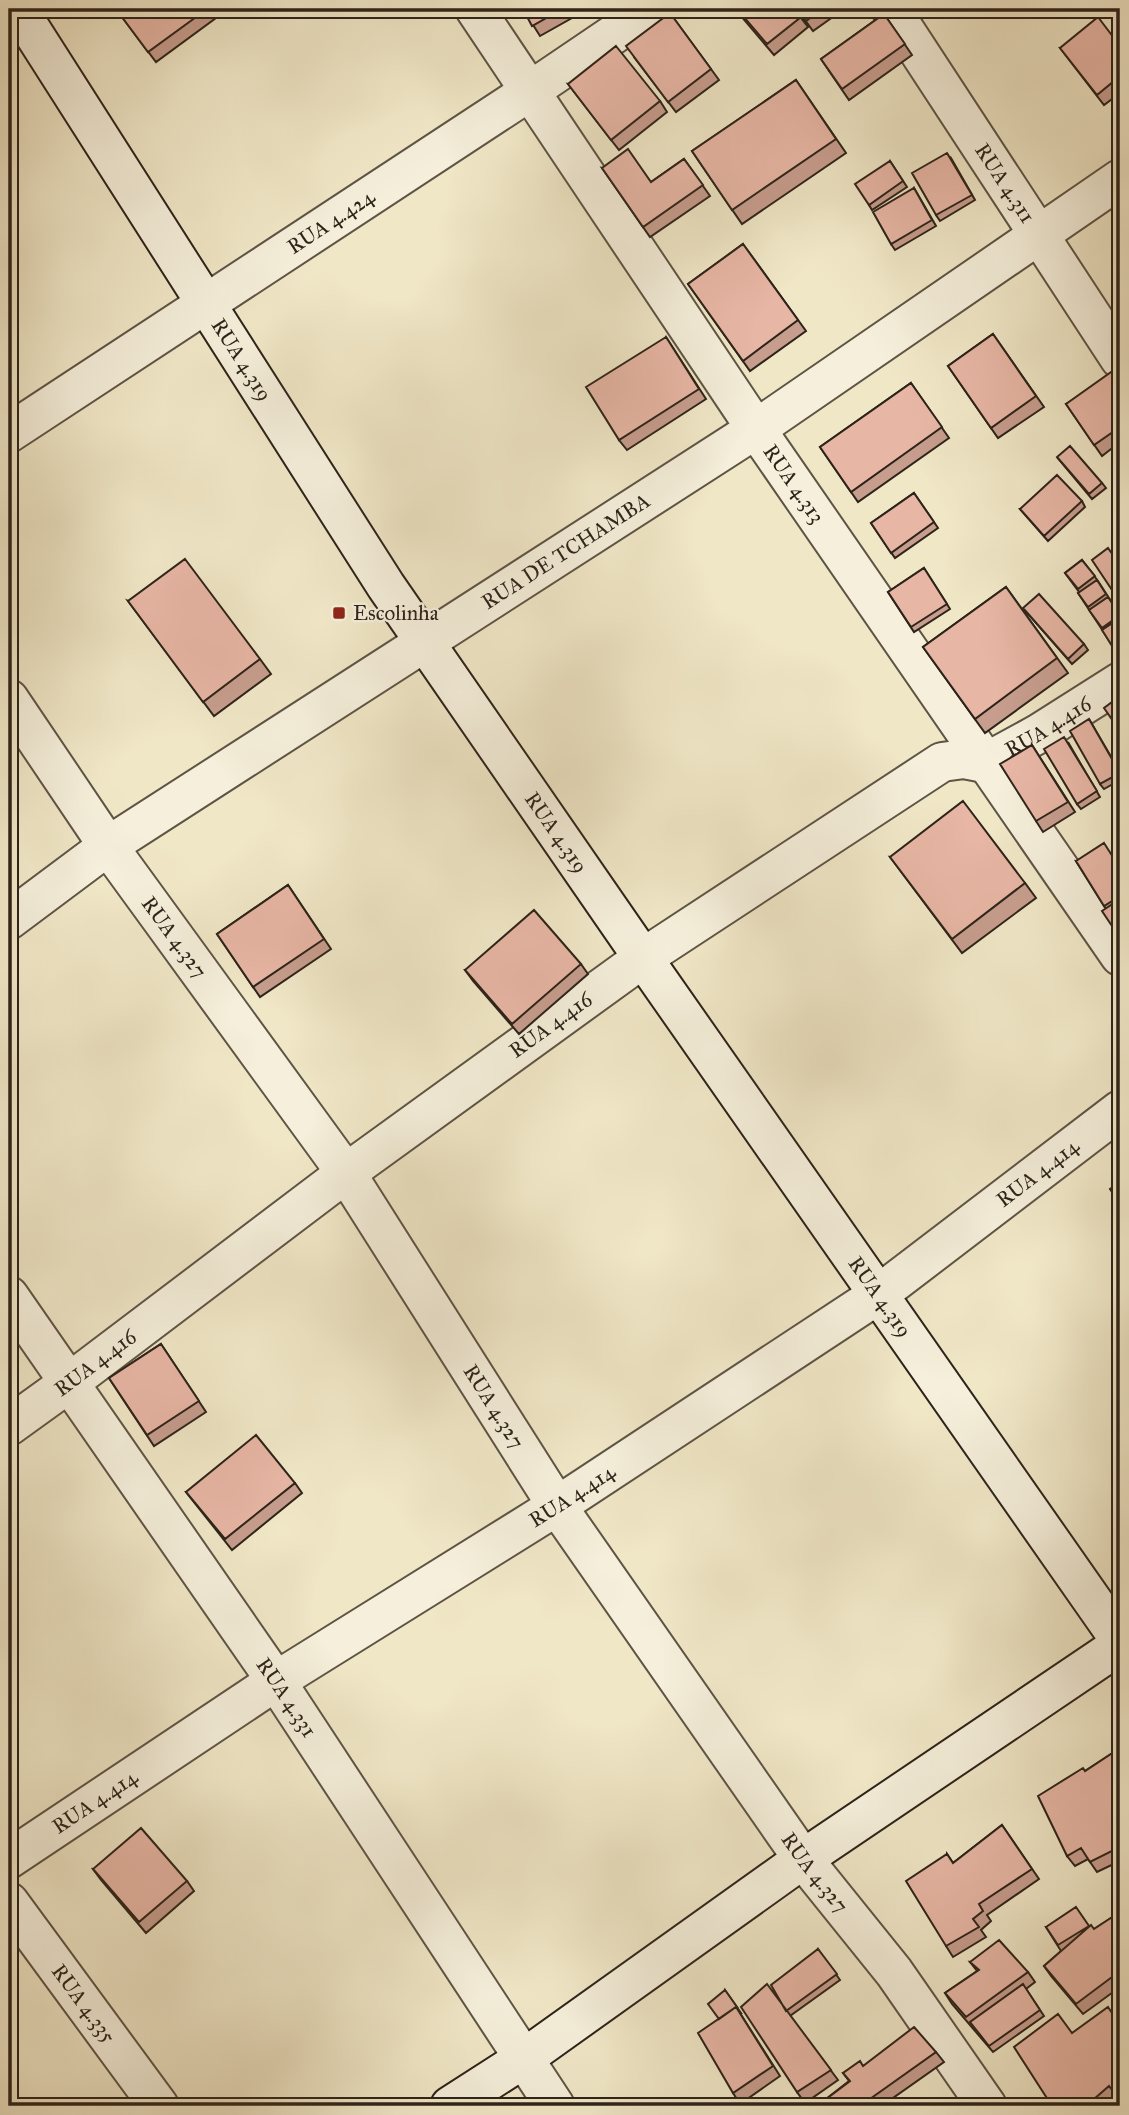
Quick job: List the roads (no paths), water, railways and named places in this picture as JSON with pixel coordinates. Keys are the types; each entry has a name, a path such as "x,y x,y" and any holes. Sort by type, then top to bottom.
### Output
{"street":[{"name":"RUA 4.319","path":"18,9 386,586 1120,1642"},
{"name":"RUA 4.313","path":"475,9 756,429 1120,956"},
{"name":"RUA 4.424","path":"9,433 651,9"},
{"name":"RUA 4.311","path":"891,9 1120,359"},
{"name":"RUA DE TCHAMBA","path":"9,920 107,846 756,429 1120,179"},
{"name":"RUA 4.416","path":"9,1426 346,1173 643,958 942,762 964,759 985,762 1038,734 1120,682"},
{"name":"RUA 4.327","path":"9,699 107,846 346,1173 557,1506 803,1859 894,1972 987,2106"},
{"name":"RUA 4.414","path":"9,1859 276,1681 557,1506 879,1294 1120,1110"},
{"name":"RUA 4.331","path":"9,1296 276,1681 555,2106"},
{"path":"450,2106 523,2059 803,1859 1120,1642"},
{"name":"RUA 4.335","path":"9,1902 159,2106"}],"place":[{"name":"Escolinha","path":"339,613"}]}
